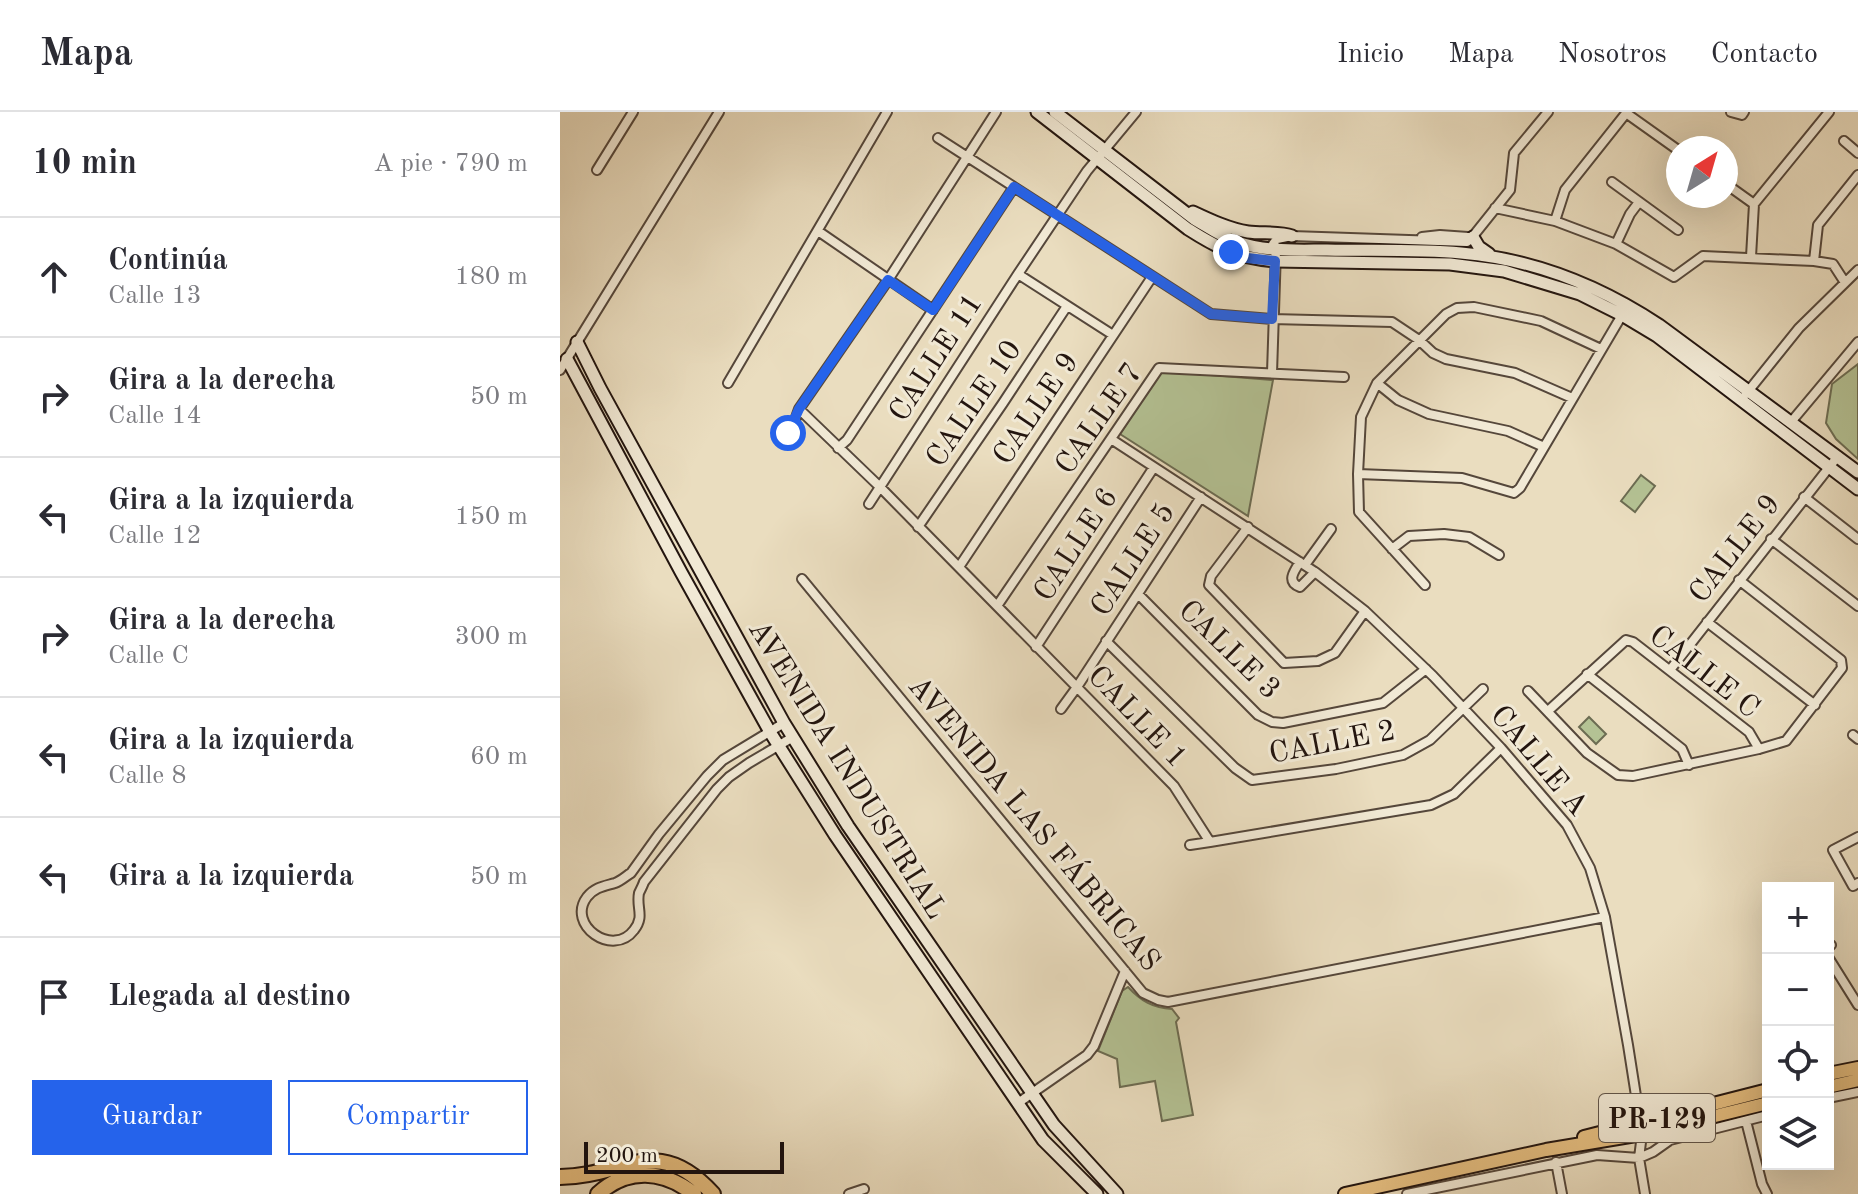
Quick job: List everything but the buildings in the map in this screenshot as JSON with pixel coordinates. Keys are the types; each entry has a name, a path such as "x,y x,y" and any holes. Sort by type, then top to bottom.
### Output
{"highway":[{"path":"560,1177 655,1161 686,1171 713,1194"},
{"path":"598,1194 623,1178 642,1175 669,1179 694,1194"}],"main road":[{"path":"1834,1073 1858,1068"},
{"path":"1834,1086 1858,1080"},
{"name":"PR-129","path":"1641,1128 1762,1092"},
{"name":"PR-129","path":"1345,1194 1762,1104"}],"street":[{"path":"597,170 633,112"},
{"path":"560,370 719,112"},
{"path":"728,383 887,112"},
{"path":"788,433 799,409 888,280 996,112"},
{"path":"1037,112 1215,232 1276,256 1450,264 1504,271 1580,294 1657,336 1745,396 1791,422 1858,472"},
{"path":"1055,112 1100,155 1188,229 1212,244 1247,258 1459,253 1541,269 1601,291 1659,325 1745,396 1774,426 1858,489"},
{"name":"CALLE 11","path":"869,504 1058,214 1100,155 1136,112"},
{"path":"1473,237 1510,190 1514,153 1548,112"},
{"path":"1555,221 1565,190 1627,112 1666,141"},
{"path":"1731,112 1742,115 1744,112"},
{"path":"1751,257 1754,204 1829,112"},
{"path":"938,138 1211,314 1392,322 1446,359 1515,373 1572,398"},
{"path":"1844,141 1858,153"},
{"path":"1814,261 1818,225 1858,175"},
{"path":"1612,182 1678,230"},
{"path":"838,448 847,440 1014,187"},
{"path":"1738,193 1754,204"},
{"path":"1616,244 1639,202"},
{"path":"1175,205 1246,232 1292,236"},
{"path":"1495,208 1555,221 1616,244 1674,277 1703,256 1751,257 1833,264 1844,281"},
{"path":"818,231 933,310"},
{"path":"1272,373 1276,256 1273,244 1277,239 1292,236 1473,237"},
{"path":"1473,237 1479,247 1492,257"},
{"path":"1745,396 1799,328 1858,270"},
{"path":"1018,274 1113,335"},
{"name":"CALLE 9","path":"959,567 1152,277"},
{"name":"CALLE 10","path":"918,527 1067,306"},
{"path":"1425,585 1359,512 1361,417 1377,383 1446,314 1457,308 1474,307 1541,321 1601,349"},
{"path":"1358,474 1462,478 1514,493 1520,488 1622,315"},
{"name":"AVENIDA INDUSTRIAL","path":"577,342 784,723 848,826 1031,1094 1066,1140 1117,1194"},
{"path":"1774,426 1791,422 1858,342"},
{"name":"AVENIDA INDUSTRIAL","path":"567,359 770,732 835,835 1043,1140 1097,1194"},
{"name":"CALLE 7","path":"997,606 1159,368 1344,377"},
{"path":"1377,383 1398,400 1429,414 1508,431 1544,447"},
{"path":"587,395 600,388"},
{"name":"CALLE 1","path":"799,409 880,487 1174,786 1210,842"},
{"name":"CALLE A","path":"1111,439 1315,572 1365,611 1426,669 1501,748 1567,825 1590,868 1605,917 1641,1128 1639,1158 1645,1194"},
{"name":"CALLE 9","path":"1670,670 1838,456"},
{"name":"CALLE 6","path":"1036,647 1154,467"},
{"name":"CALLE 5","path":"1061,709 1201,497"},
{"path":"1804,497 1858,539"},
{"path":"1248,527 1211,576 1209,585 1284,663 1318,661 1335,653 1365,611"},
{"path":"1315,572 1300,587 1291,581 1292,575 1331,529"},
{"path":"1392,549 1409,536 1444,534 1469,537 1499,555"},
{"path":"1771,539 1858,606"},
{"path":"681,572 697,565"},
{"name":"AVENIDA LAS FÁBRICAS","path":"802,579 1143,993 1158,1000 1168,1002 1605,917"},
{"path":"1528,691 1587,753 1618,775 1633,776 1689,765 1786,741 1842,668 1841,660 1739,580"},
{"name":"CALLE 3","path":"1138,594 1258,715 1272,722 1283,723 1383,703 1426,669"},
{"path":"1707,622 1815,705"},
{"name":"CALLE C","path":"1548,711 1626,640 1633,642 1749,732 1759,749"},
{"name":"CALLE 2","path":"1106,641 1235,768 1252,780 1336,769 1403,755 1430,740 1463,708"},
{"path":"1587,674 1682,749 1689,765"},
{"path":"1463,708 1483,689"},
{"path":"784,723 723,760 675,813 631,873 618,883 605,885 587,897 582,910 584,922 591,933 610,942 622,940 631,934 641,914 640,892 644,882 704,803 729,777 793,737"},
{"path":"1190,845 1431,805 1454,794 1501,748"},
{"path":"1856,885 1833,850 1858,837"},
{"path":"1834,967 1858,1005"},
{"path":"1018,1103 1087,1055 1094,1046 1125,971"},
{"path":"1834,1097 1858,1092"},
{"path":"1407,1194 1597,1155 1639,1158 1670,1140 1762,1117"},
{"path":"1746,1121 1767,1194"},
{"path":"1556,1162 1562,1194"},
{"path":"849,1194 864,1189"}],"green space":[{"path":"1858,364 1858,459 1836,439 1826,423 1832,384"},
{"path":"1161,371 1273,380 1248,516 1120,434"},
{"path":"1641,475 1655,486 1635,512 1621,501"},
{"path":"1589,717 1606,734 1596,744 1579,727"},
{"path":"1128,987 1148,1003 1172,1009 1179,1018 1176,1022 1193,1115 1162,1121 1155,1081 1120,1087 1117,1059 1098,1051 1122,991"}],"route":[{"path":"788,433 799,409 888,280 933,310 1014,187 1211,314 1272,319 1275,261 1247,258 1231,252"}]}
